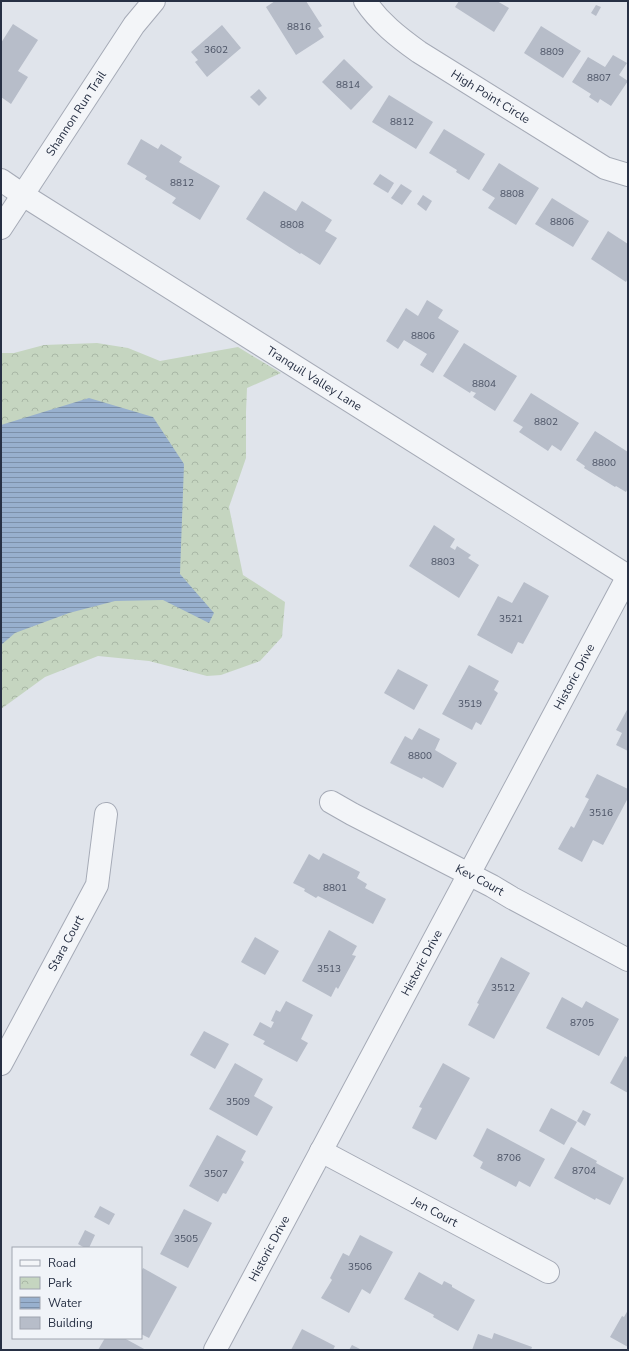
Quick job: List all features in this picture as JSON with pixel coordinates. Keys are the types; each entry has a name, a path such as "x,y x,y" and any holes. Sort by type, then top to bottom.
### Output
{"street":[{"name":"Shannon Run Trail","path":"1,228 134,25 154,1"},
{"name":"High Point Circle","path":"365,1 382,23 418,52 605,168 628,175"},
{"name":"Tranquil Valley Lane","path":"1,180 628,576"},
{"name":"Historic Drive","path":"216,1350 468,874 628,576"},
{"name":"Kev Court","path":"331,802 628,960"},
{"name":"Stara Court","path":"1,1064 97,885 106,814"},
{"name":"Jen Court","path":"321,1151 548,1272"}],"green space":[{"path":"97,343 128,348 160,361 238,347 281,373 247,388 246,458 229,507 243,575 285,602 282,637 260,661 221,675 207,676 149,661 98,656 45,677 1,709 1,353 14,353 44,345"}],"water":[{"path":"89,398 153,417 184,464 180,574 214,613 209,623 163,600 115,601 69,613 15,633 1,645 1,425"}],"building":[{"path":"275,1 306,1 322,26 318,28 324,37 296,55 266,7"},
{"path":"459,1 497,1 509,8 494,32 455,7"},
{"path":"596,5 601,7 596,16 591,13"},
{"path":"13,24 38,40 18,71 28,77 11,104 1,97 1,43"},
{"path":"222,25 241,48 207,77 195,62 198,60 191,52"},
{"path":"541,26 581,51 563,78 524,53"},
{"path":"613,55 627,63 619,75 628,81 611,106 600,99 598,103 589,97 591,94 572,82 588,57 605,67"},
{"path":"344,59 373,87 351,110 322,82"},
{"path":"259,89 267,98 259,106 250,97"},
{"path":"389,95 433,122 416,149 372,122"},
{"path":"444,129 485,154 469,180 456,172 457,170 429,153"},
{"path":"141,139 158,149 161,144 182,157 179,162 220,186 200,220 172,203 176,198 145,179 147,176 127,164"},
{"path":"499,163 539,188 516,225 488,208 495,198 482,190"},
{"path":"380,174 394,183 388,193 373,184"},
{"path":"401,184 412,191 402,205 391,198"},
{"path":"264,191 296,211 302,201 332,220 325,231 337,238 320,265 301,253 300,254 246,219"},
{"path":"423,195 432,201 426,211 417,204"},
{"path":"552,198 589,221 573,247 535,224"},
{"path":"608,231 628,244 628,278 626,282 591,259"},
{"path":"427,300 443,310 438,318 459,331 433,373 420,365 427,354 404,340 398,349 386,341 406,308 418,316"},
{"path":"464,343 517,376 495,411 473,397 476,393 471,391 470,393 443,376"},
{"path":"531,393 579,423 561,451 552,445 548,451 519,432 523,427 513,421"},
{"path":"595,431 628,452 628,488 626,492 584,468 585,466 576,460"},
{"path":"434,525 455,539 450,547 455,550 457,546 471,555 468,558 479,565 459,598 409,566"},
{"path":"524,582 549,596 523,644 518,642 512,654 477,635 498,596 512,603"},
{"path":"469,665 499,681 494,690 498,693 481,725 476,722 472,730 442,714"},
{"path":"398,669 428,685 414,710 384,693"},
{"path":"628,708 628,751 616,745 622,733 616,730"},
{"path":"419,728 440,739 435,750 457,763 443,788 423,777 422,779 390,763 405,736 412,740"},
{"path":"597,774 628,789 628,798 603,845 593,840 582,862 558,849 571,826 574,828 589,799 585,797"},
{"path":"323,853 360,872 357,878 367,884 365,888 386,899 373,924 318,896 316,898 304,891 305,889 293,883 309,854 319,860"},
{"path":"329,930 357,946 352,955 356,956 338,989 336,987 331,997 302,981"},
{"path":"255,937 279,951 265,975 241,962"},
{"path":"501,957 530,973 494,1039 468,1025 479,1004 477,1003"},
{"path":"562,997 582,1008 586,1001 619,1019 599,1056 546,1028"},
{"path":"286,1001 313,1015 301,1039 308,1043 297,1062 263,1044 265,1041 253,1035 260,1022 271,1028 274,1022 271,1021 276,1010 280,1012"},
{"path":"204,1031 229,1044 215,1069 190,1055"},
{"path":"625,1056 628,1058 628,1093 610,1083"},
{"path":"235,1063 263,1079 254,1096 273,1107 257,1136 209,1109"},
{"path":"443,1063 470,1078 436,1140 412,1128 422,1108 419,1107"},
{"path":"551,1108 577,1122 564,1145 539,1131"},
{"path":"583,1110 591,1114 585,1126 577,1121"},
{"path":"487,1128 545,1159 530,1187 519,1181 516,1187 480,1168 483,1162 473,1156"},
{"path":"217,1135 246,1151 241,1160 244,1162 226,1194 223,1193 218,1202 189,1186"},
{"path":"571,1147 624,1178 610,1205 596,1198 595,1200 554,1178"},
{"path":"100,1206 115,1214 109,1225 94,1217"},
{"path":"184,1209 212,1223 188,1268 160,1254"},
{"path":"85,1230 95,1235 89,1247 83,1247 78,1244"},
{"path":"360,1235 393,1252 370,1294 362,1289 349,1313 321,1298 332,1280 330,1278 343,1253 349,1256"},
{"path":"143,1268 177,1287 149,1338 142,1334"},
{"path":"419,1272 442,1285 444,1281 452,1285 452,1287 475,1300 458,1331 433,1317 434,1315 404,1299"},
{"path":"628,1310 628,1347 610,1337 622,1316 624,1317"},
{"path":"302,1329 335,1346 333,1350 291,1350"},
{"path":"494,1333 532,1347 531,1350 472,1350 478,1334 492,1339"},
{"path":"104,1339 126,1339 146,1350 98,1350"},
{"path":"352,1345 362,1350 349,1350"}]}
